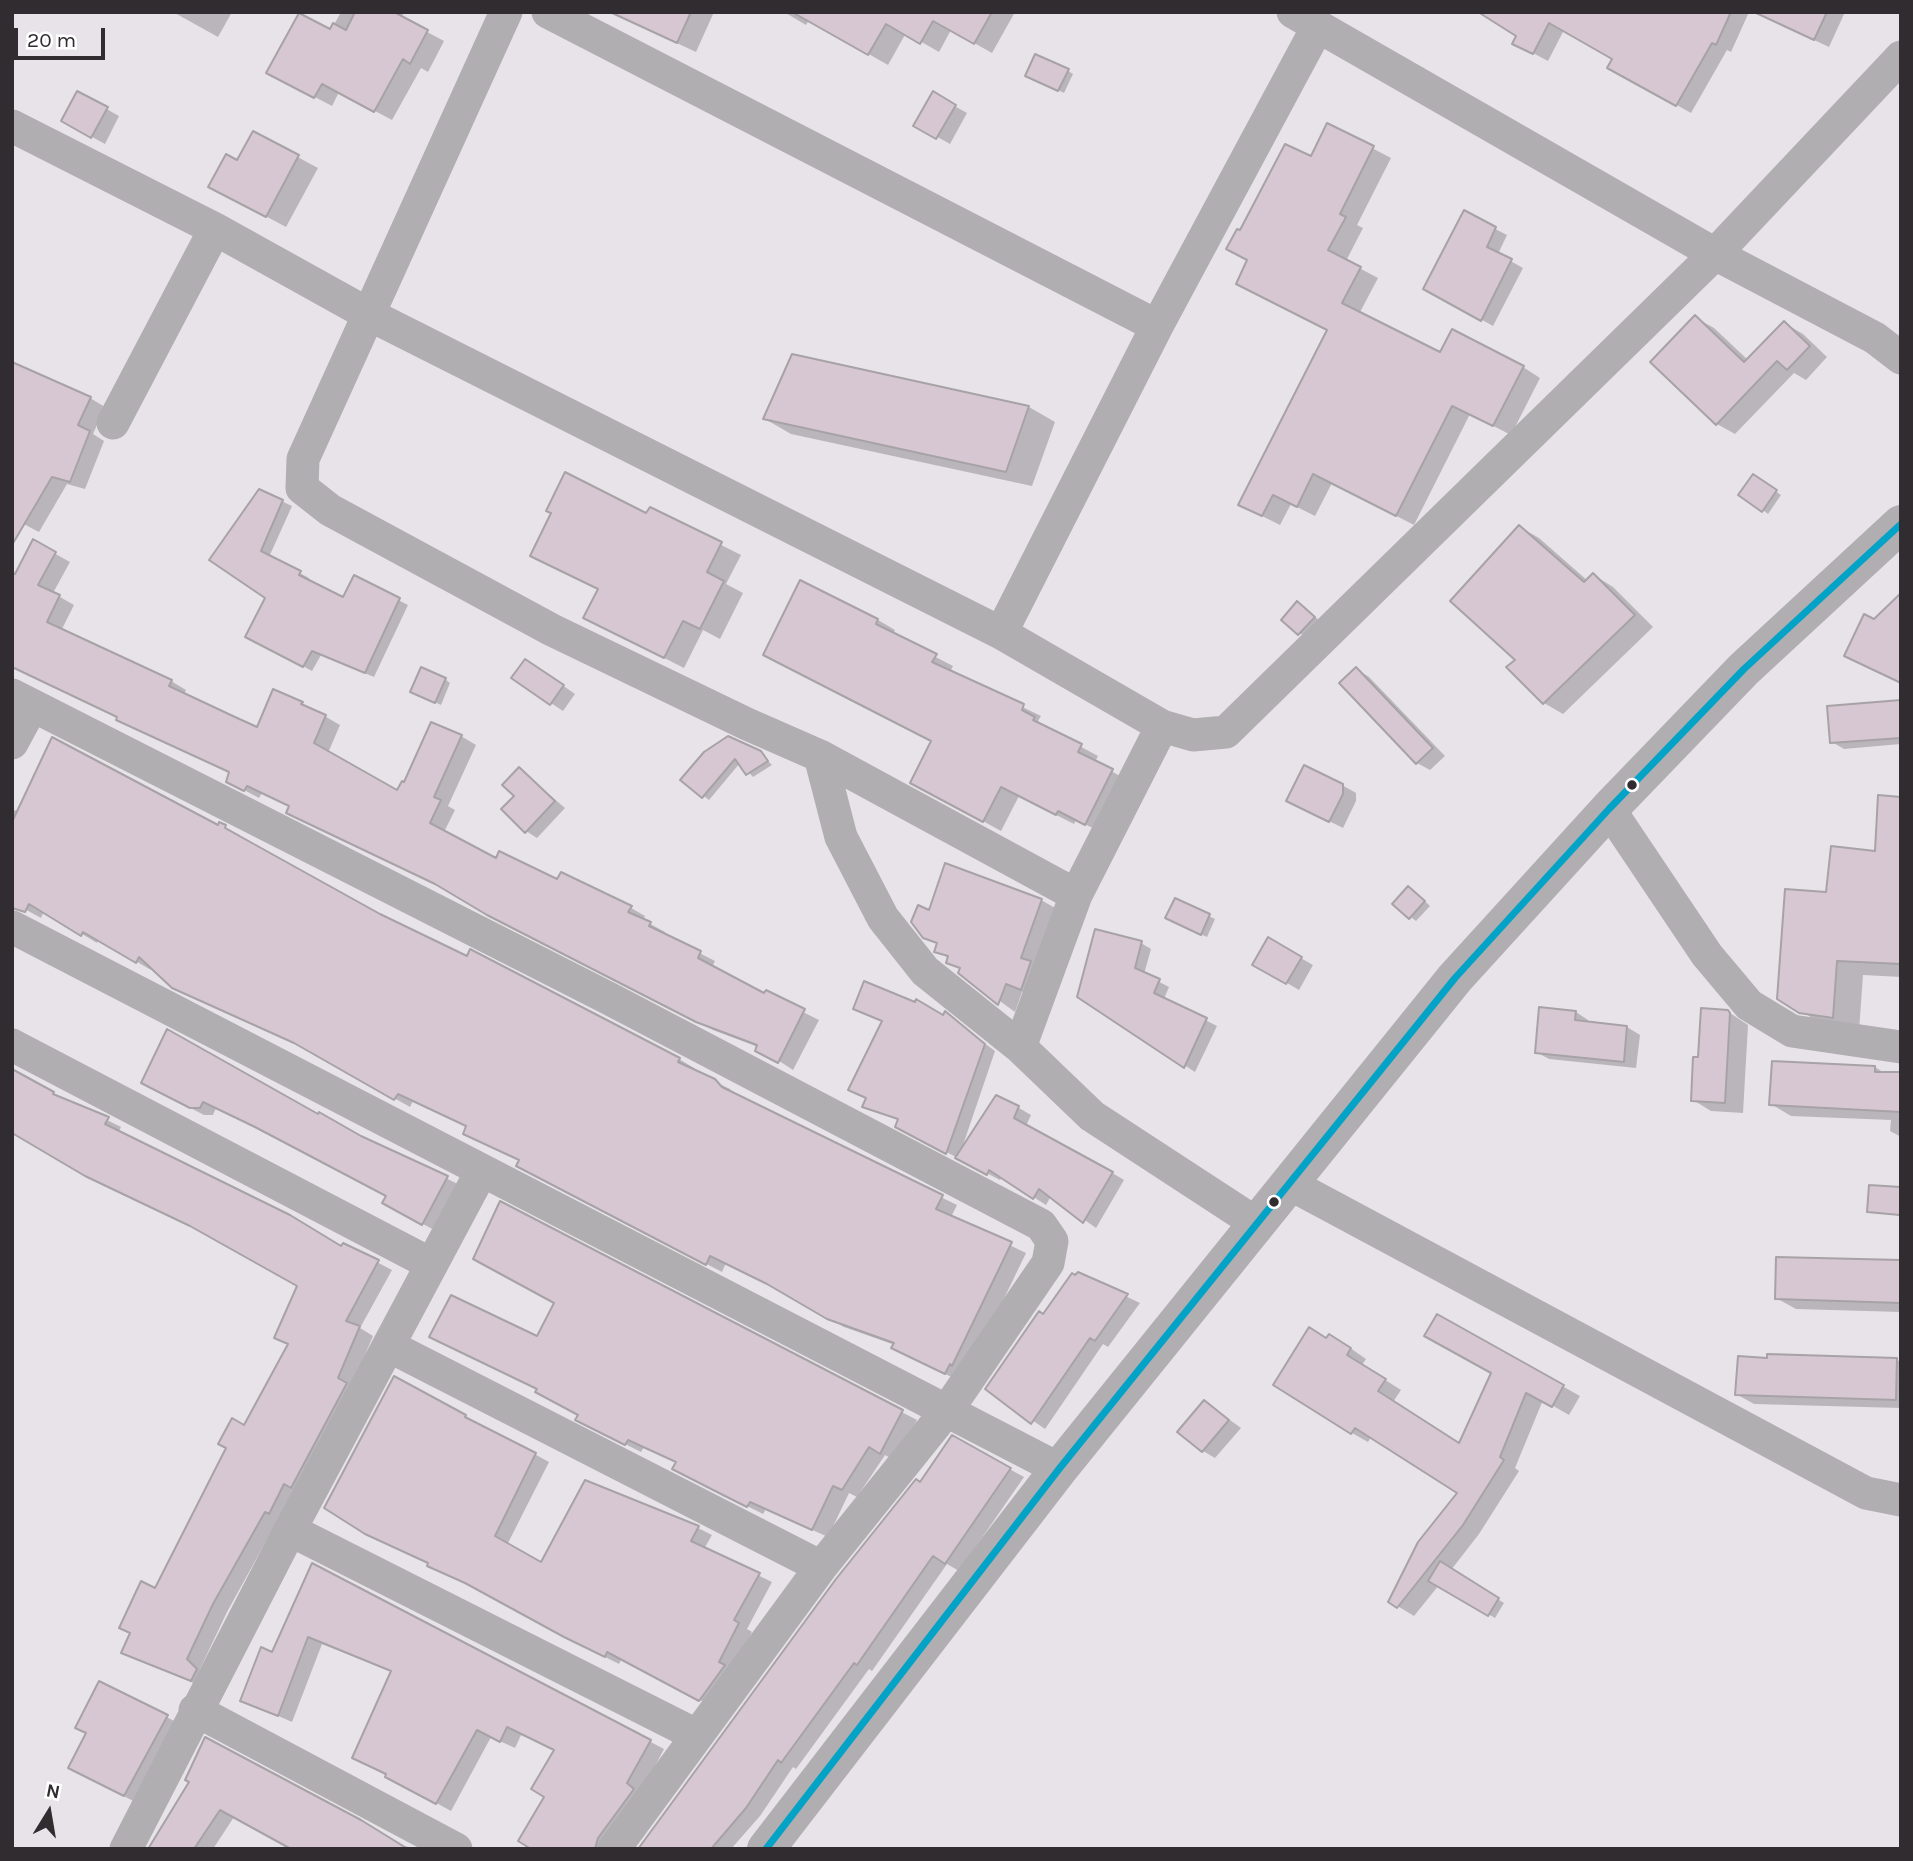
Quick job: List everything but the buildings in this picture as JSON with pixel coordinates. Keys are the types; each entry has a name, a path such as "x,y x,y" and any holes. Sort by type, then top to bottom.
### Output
{"street":[{"path":"506,12 303,459 302,488 330,510 552,629 747,724 820,756 1076,895"},
{"path":"552,13 1157,326"},
{"path":"1001,633 1157,326 1306,19 1715,254 1875,338 1901,358"},
{"path":"12,126 215,229 368,314 1001,633 1162,726 1193,735 1226,732 1715,254 1901,57"},
{"path":"113,423 215,229"},
{"path":"766,1849 1059,1469 1455,978 1609,809 1744,669 1901,524"},
{"path":"12,743 22,701 608,998 1041,1225 1052,1241 1048,1263 948,1409 821,1567 614,1849"},
{"path":"1020,1047 1076,895 1162,726"},
{"path":"820,756 841,837 883,918 925,971 1020,1047 1092,1116 1256,1223"},
{"path":"1609,809 1707,955 1749,1005 1792,1031 1901,1047"},
{"path":"12,927 481,1172 948,1409 1059,1469"},
{"path":"12,1045 431,1264"},
{"path":"126,1849 195,1710 481,1172"},
{"path":"1288,1183 1866,1493 1901,1500"},
{"path":"389,1346 821,1567"},
{"path":"290,1530 696,1735"},
{"path":"195,1710 456,1849"}],"transit line":[{"path":"766,1849 1059,1469 1455,978 1609,809 1744,669 1901,524"}]}
